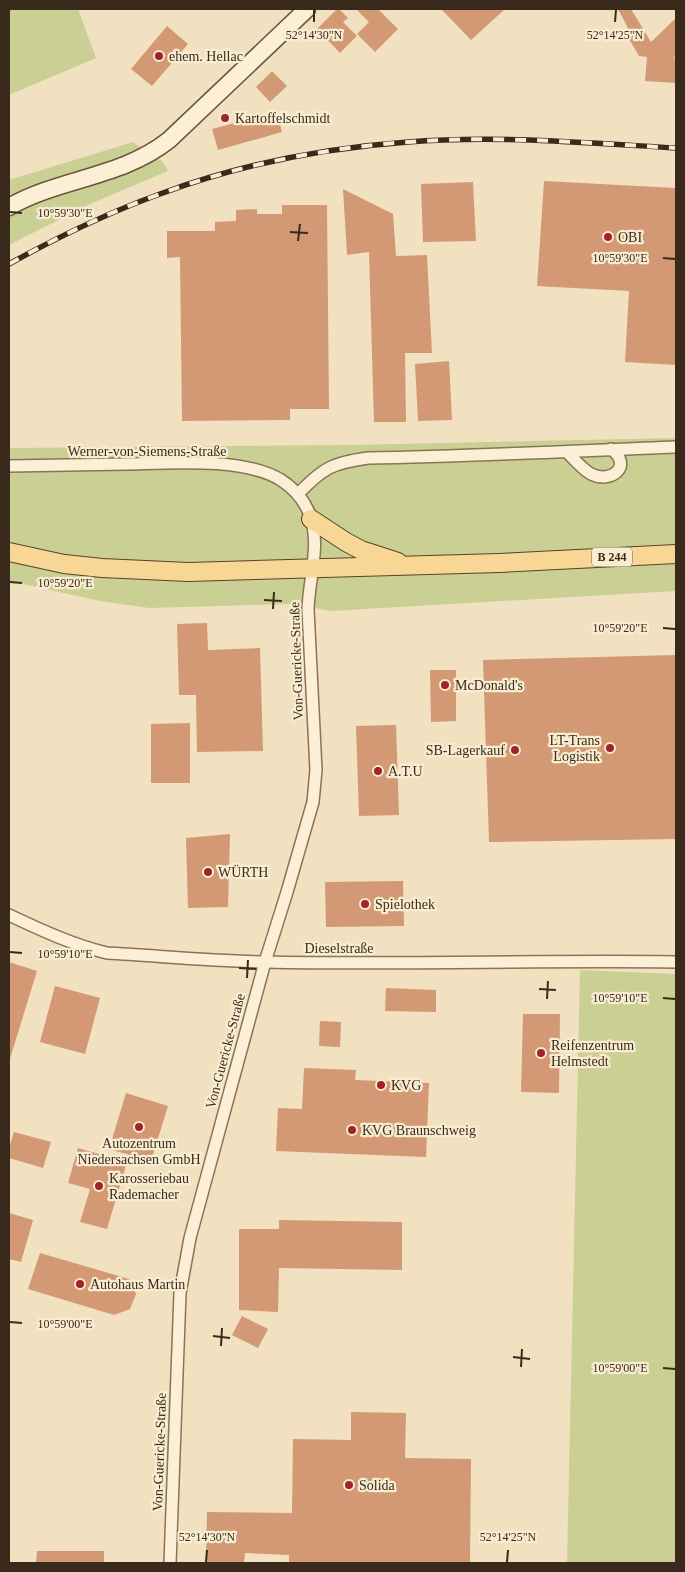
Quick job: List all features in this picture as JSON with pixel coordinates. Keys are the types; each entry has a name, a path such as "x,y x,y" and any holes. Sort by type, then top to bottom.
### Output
{"main road":[{"path":"9,207 29,198 110,171 156,151 306,9"},
{"name":"B 244","path":"311,519 361,550 410,566"},
{"name":"B 244","path":"9,552 64,564 135,571 188,572 410,566 676,554"}],"street":[{"path":"298,494 325,470 344,461 368,458 676,447"},
{"path":"567,452 590,473 600,476 613,476 620,470 621,462 618,455 611,450"},
{"name":"Werner-von-Siemens-Straße","path":"9,466 216,464 243,468 275,477 298,494"},
{"name":"Von-Guericke-Straße","path":"170,1563 180,1292 190,1238 265,962 309,820 315,788 308,611 315,547 308,509 298,494"},
{"name":"Dieselstraße","path":"9,915 50,934 87,948 107,953 265,962 448,963 590,960 676,962"}],"green space":[{"path":"9,9 78,9 96,58 9,95"},
{"path":"133,142 162,161 168,171 90,204 9,245 9,180"},
{"path":"676,438 676,591 331,611 293,604 149,608 100,601 9,581 9,448 349,445"},
{"path":"580,970 676,974 676,1563 567,1563"}],"building":[{"path":"337,9 348,18 343,22 357,36 340,53 317,29"},
{"path":"356,9 378,9 398,29 375,52 357,34 369,22"},
{"path":"441,9 505,9 471,40"},
{"path":"618,9 631,9 651,42 676,18 676,56 673,58 676,58 676,83 645,81 647,57 639,56 625,32 629,30"},
{"name":"ehem. Hellac","path":"167,26 188,44 152,86 131,69"},
{"path":"272,71 287,86 270,102 256,87"},
{"path":"278,117 282,132 218,150 212,129 242,121 243,126"},
{"name":"OBI","path":"544,181 676,188 676,365 625,362 629,291 537,286"},
{"path":"473,182 476,241 423,242 421,184"},
{"path":"343,189 393,214 396,256 427,255 432,353 405,353 406,422 374,422 369,252 347,255"},
{"path":"282,205 327,205 329,409 290,409 290,420 182,421 180,257 167,258 167,231 215,231 215,222 236,221 236,210 257,209 257,214 282,214"},
{"path":"449,361 452,420 418,421 415,364"},
{"path":"207,623 208,650 260,648 263,751 197,752 196,695 179,695 177,624"},
{"name":"LT-Trans Logistik","path":"676,655 676,839 489,842 483,660"},
{"path":"430,670 456,670 456,721 431,722"},
{"path":"190,723 190,783 151,783 151,724"},
{"name":"A.T.U","path":"396,725 399,815 359,816 356,726"},
{"name":"WÜRTH","path":"230,834 228,907 188,908 186,838"},
{"name":"Spielothek","path":"403,881 404,926 326,927 325,882"},
{"path":"9,962 37,971 9,1062"},
{"path":"55,986 100,998 85,1054 40,1042"},
{"path":"386,988 436,990 436,1012 385,1011"},
{"name":"Reifenzentrum Helmstedt","path":"523,1014 560,1014 559,1093 521,1092"},
{"path":"320,1021 341,1022 340,1047 319,1046"},
{"name":"KVG Braunschweig","path":"304,1068 356,1070 355,1080 429,1083 426,1157 276,1151 278,1108 302,1109"},
{"name":"Autozentrum Niedersachsen GmbH","path":"126,1093 168,1106 151,1161 109,1149"},
{"path":"14,1132 51,1142 43,1168 9,1158 9,1148"},
{"name":"Karosseriebau Rademacher","path":"78,1148 127,1162 107,1229 80,1222 90,1189 68,1183"},
{"path":"9,1213 33,1220 21,1262 9,1259"},
{"path":"279,1220 402,1222 402,1270 279,1268 278,1312 239,1310 239,1229 279,1229"},
{"name":"Autohaus Martin","path":"40,1253 129,1279 136,1294 130,1309 114,1315 28,1289"},
{"path":"242,1316 268,1329 258,1348 232,1335"},
{"name":"Solida","path":"351,1412 406,1413 405,1458 471,1459 470,1563 289,1563 289,1555 245,1553 244,1563 206,1563 207,1512 292,1513 293,1439 351,1440"},
{"path":"37,1551 104,1551 104,1563 36,1563"}],"railway":[{"path":"9,264 83,226 160,194 220,174 313,153 408,142 475,139 542,140 676,148"}],"place":[{"name":"ehem. Hellac","path":"159,56"},
{"name":"Kartoffelschmidt","path":"225,118"},
{"name":"OBI","path":"608,237"},
{"name":"McDonald's","path":"445,685"},
{"name":"LT-Trans Logistik","path":"610,748"},
{"name":"SB-Lagerkauf","path":"515,750"},
{"name":"A.T.U","path":"378,771"},
{"name":"WÜRTH","path":"208,872"},
{"name":"Spielothek","path":"365,904"},
{"name":"Reifenzentrum Helmstedt","path":"541,1053"},
{"name":"KVG","path":"381,1085"},
{"name":"Autozentrum Niedersachsen GmbH","path":"139,1127"},
{"name":"KVG Braunschweig","path":"352,1130"},
{"name":"Karosseriebau Rademacher","path":"99,1186"},
{"name":"Autohaus Martin","path":"80,1284"},
{"name":"Solida","path":"349,1485"}]}
